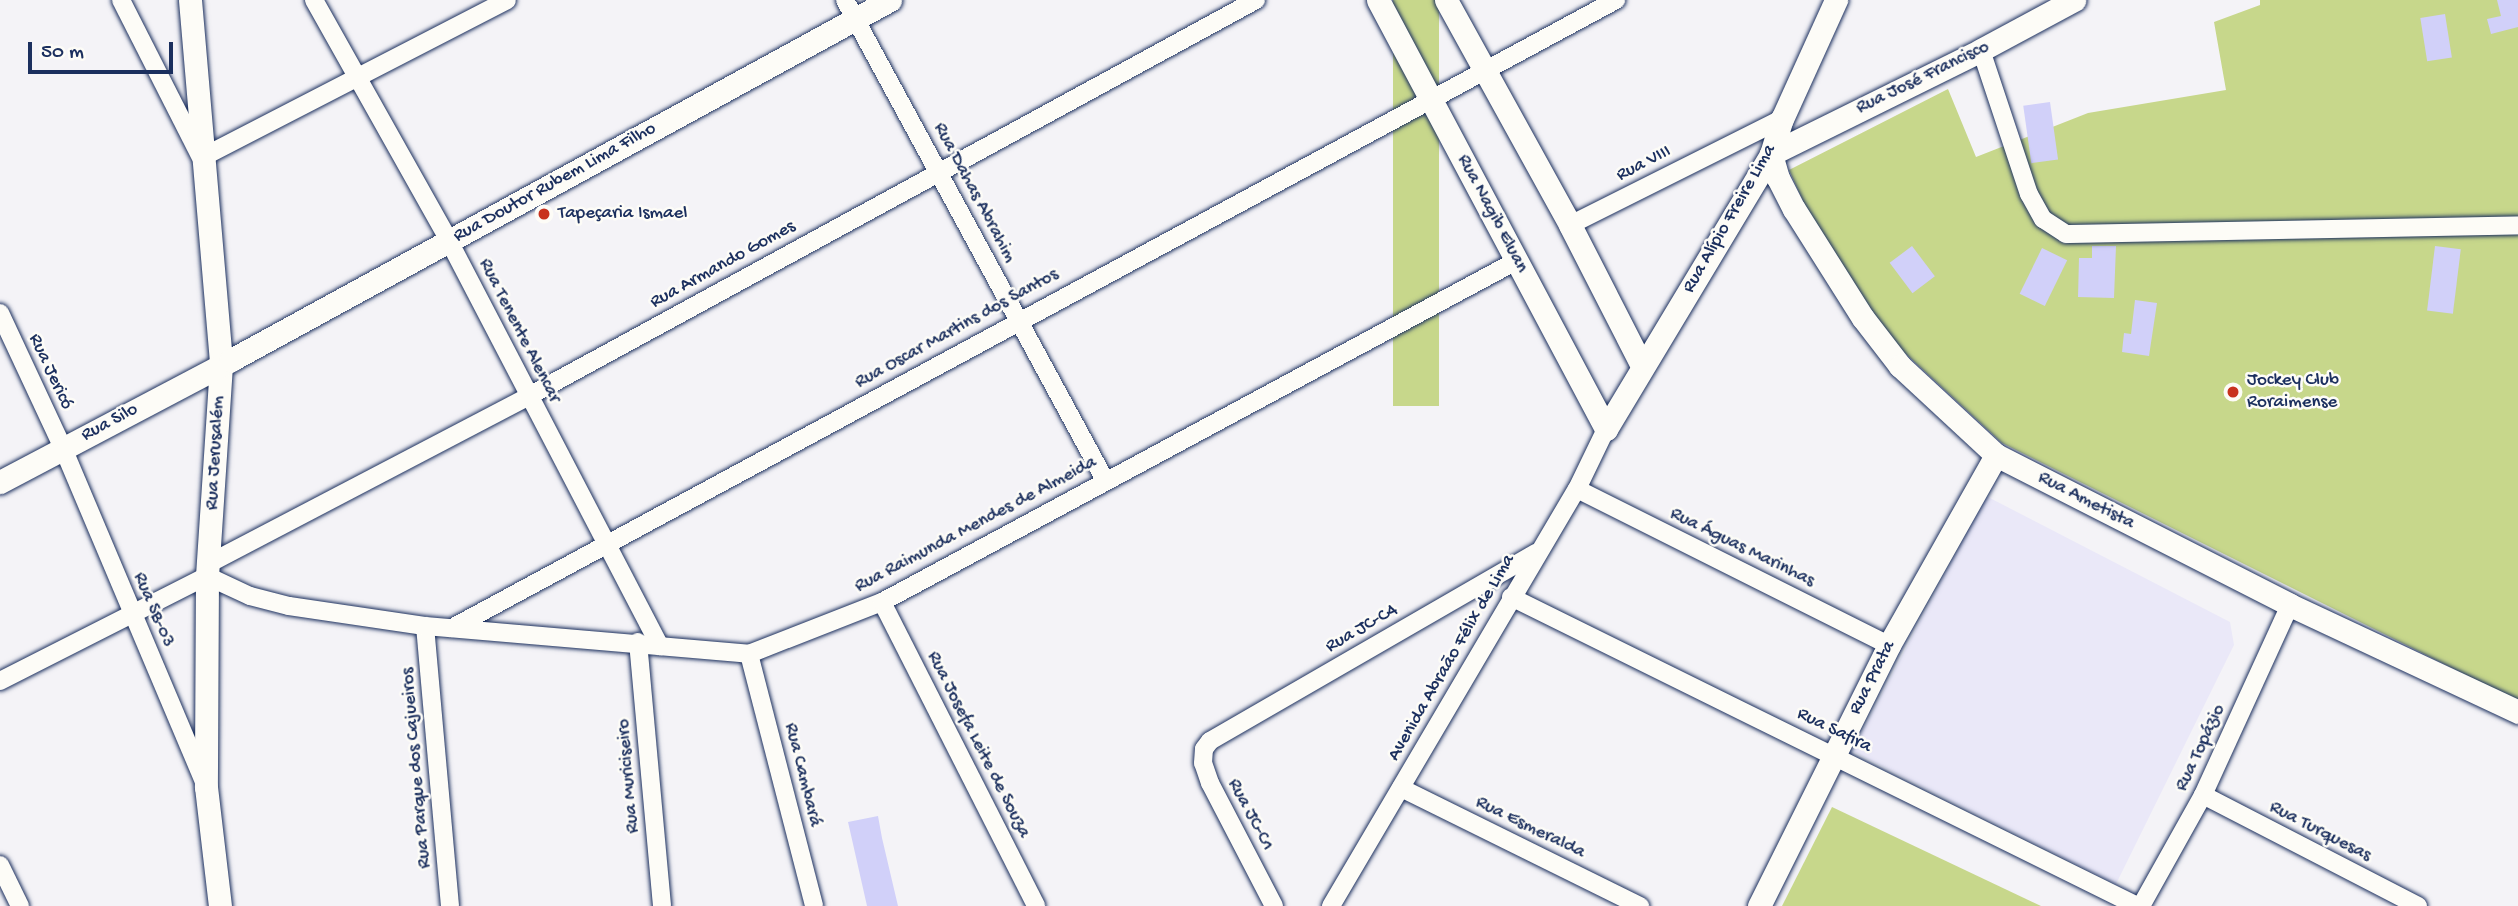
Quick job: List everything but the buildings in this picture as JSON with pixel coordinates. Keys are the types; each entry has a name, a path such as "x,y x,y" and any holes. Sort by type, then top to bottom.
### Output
{"street":[{"path":"121,0 204,160 507,0"},
{"name":"Rua Jerusalém","path":"190,0 221,365 208,570 206,787 220,906"},
{"name":"Rua Tenente Alencar","path":"314,0 449,241 660,646"},
{"name":"Rua Doutor Rubem Lima Filho","path":"221,365 449,241 850,9 890,0"},
{"name":"Rua Armando Gomes","path":"0,681 131,613 939,170 1256,0"},
{"name":"Rua Nagib Eluan","path":"1378,0 1606,429"},
{"path":"1446,0 1570,225 1642,366"},
{"name":"Rua Oscar Martins dos Santos","path":"452,628 1017,320 1616,0"},
{"name":"Rua Alípio Freire Lima","path":"1606,429 1771,154 1782,119 1836,0"},
{"name":"Rua José Francisco","path":"1771,154 1981,50 2074,0"},
{"name":"Rua Dahas Abrahim","path":"850,9 1105,480"},
{"path":"1981,50 2029,194 2043,219 2067,234 2518,225"},
{"name":"Rua VIII","path":"1570,225 1782,119"},
{"path":"1737,141 1762,138 1771,154"},
{"name":"Rua Ametista","path":"1771,154 1778,178 1794,209 1863,318 1900,366 1996,454 2290,604 2518,712"},
{"name":"Rua Raimunda Mendes de Almeida","path":"208,570 250,596 289,606 425,626 638,642 749,654 882,602 1518,260"},
{"name":"Rua Jericó","path":"0,313 63,448"},
{"name":"Rua Silo","path":"0,482 221,365"},
{"name":"Avenida Abraão Félix de Lima","path":"1331,906 1536,553 1577,489 1606,429"},
{"name":"Rua SB-03","path":"63,448 206,787"},
{"name":"Rua Prata","path":"1759,906 1889,645 1996,454"},
{"name":"Rua Águas Marinhas","path":"1577,489 1889,645"},
{"name":"Rua JC-C4","path":"1210,741 1536,553"},
{"name":"Rua Safira","path":"1511,597 2139,906"},
{"name":"Rua Josefa Leite de Souza","path":"882,602 1036,906"},
{"name":"Rua Topázio","path":"2139,906 2203,795 2290,604"},
{"name":"Rua Parque dos Cajueiros","path":"425,626 450,906"},
{"name":"Rua Muriciseiro","path":"638,642 662,906"},
{"name":"Rua Cambará","path":"749,654 814,906"},
{"name":"Rua JC-C1","path":"1210,741 1204,749 1203,763 1210,783 1274,906"},
{"name":"Rua Esmeralda","path":"1401,788 1640,906"},
{"name":"Rua Turquesas","path":"2203,795 2418,906"},
{"path":"0,865 20,906"}],"shaded area":[{"path":"1986,496 2230,622 2234,645 2116,884 1852,751"}],"green space":[{"path":"1393,0 1439,0 1439,406 1393,406"},
{"name":"Jockey Club Roraimense","path":"2260,0 2518,0 2518,701 2002,443 1893,342 1813,223 1789,170 1948,89 1976,157 2088,113 2226,90 2214,22 2260,5"},
{"path":"1832,807 2041,906 1782,906"}],"place":[{"name":"Tapeçaria Ismael","path":"544,214"},
{"name":"Jockey Club Roraimense","path":"2233,392"}]}
